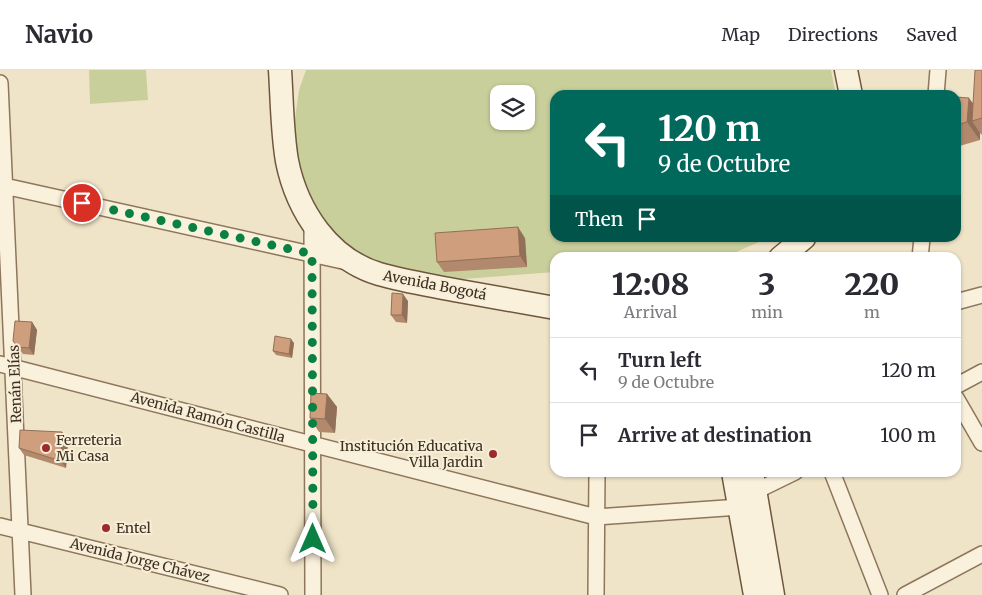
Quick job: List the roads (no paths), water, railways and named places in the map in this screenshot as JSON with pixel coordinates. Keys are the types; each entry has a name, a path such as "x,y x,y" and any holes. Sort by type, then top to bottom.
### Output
{"street":[{"name":"Avenida Bogotá","path":"280,70 287,161 297,194 312,223 330,246 355,264 378,274 419,284 550,307"},
{"path":"846,70 850,90"},
{"path":"936,90 938,70"},
{"name":"Renán Elías","path":"0,83 7,365 23,595"},
{"path":"3,186 355,264"},
{"path":"312,223 313,595"},
{"path":"787,252 799,242"},
{"path":"961,301 982,295"},
{"name":"Avenida Ramón Castilla","path":"7,365 596,517 740,507"},
{"path":"961,383 982,372"},
{"path":"961,407 982,443"},
{"path":"596,595 597,477"},
{"path":"734,477 756,595"},
{"path":"740,507 754,482 774,477"},
{"path":"834,477 880,595"},
{"path":"754,482 773,595"},
{"name":"Avenida Jorge Chávez","path":"0,526 280,595"},
{"path":"905,595 982,554"}],"place":[{"name":"Ferreteria Mi Casa","path":"46,448"},
{"name":"Institución Educativa Villa Jardin","path":"493,454"},
{"name":"Entel","path":"106,528"}]}
